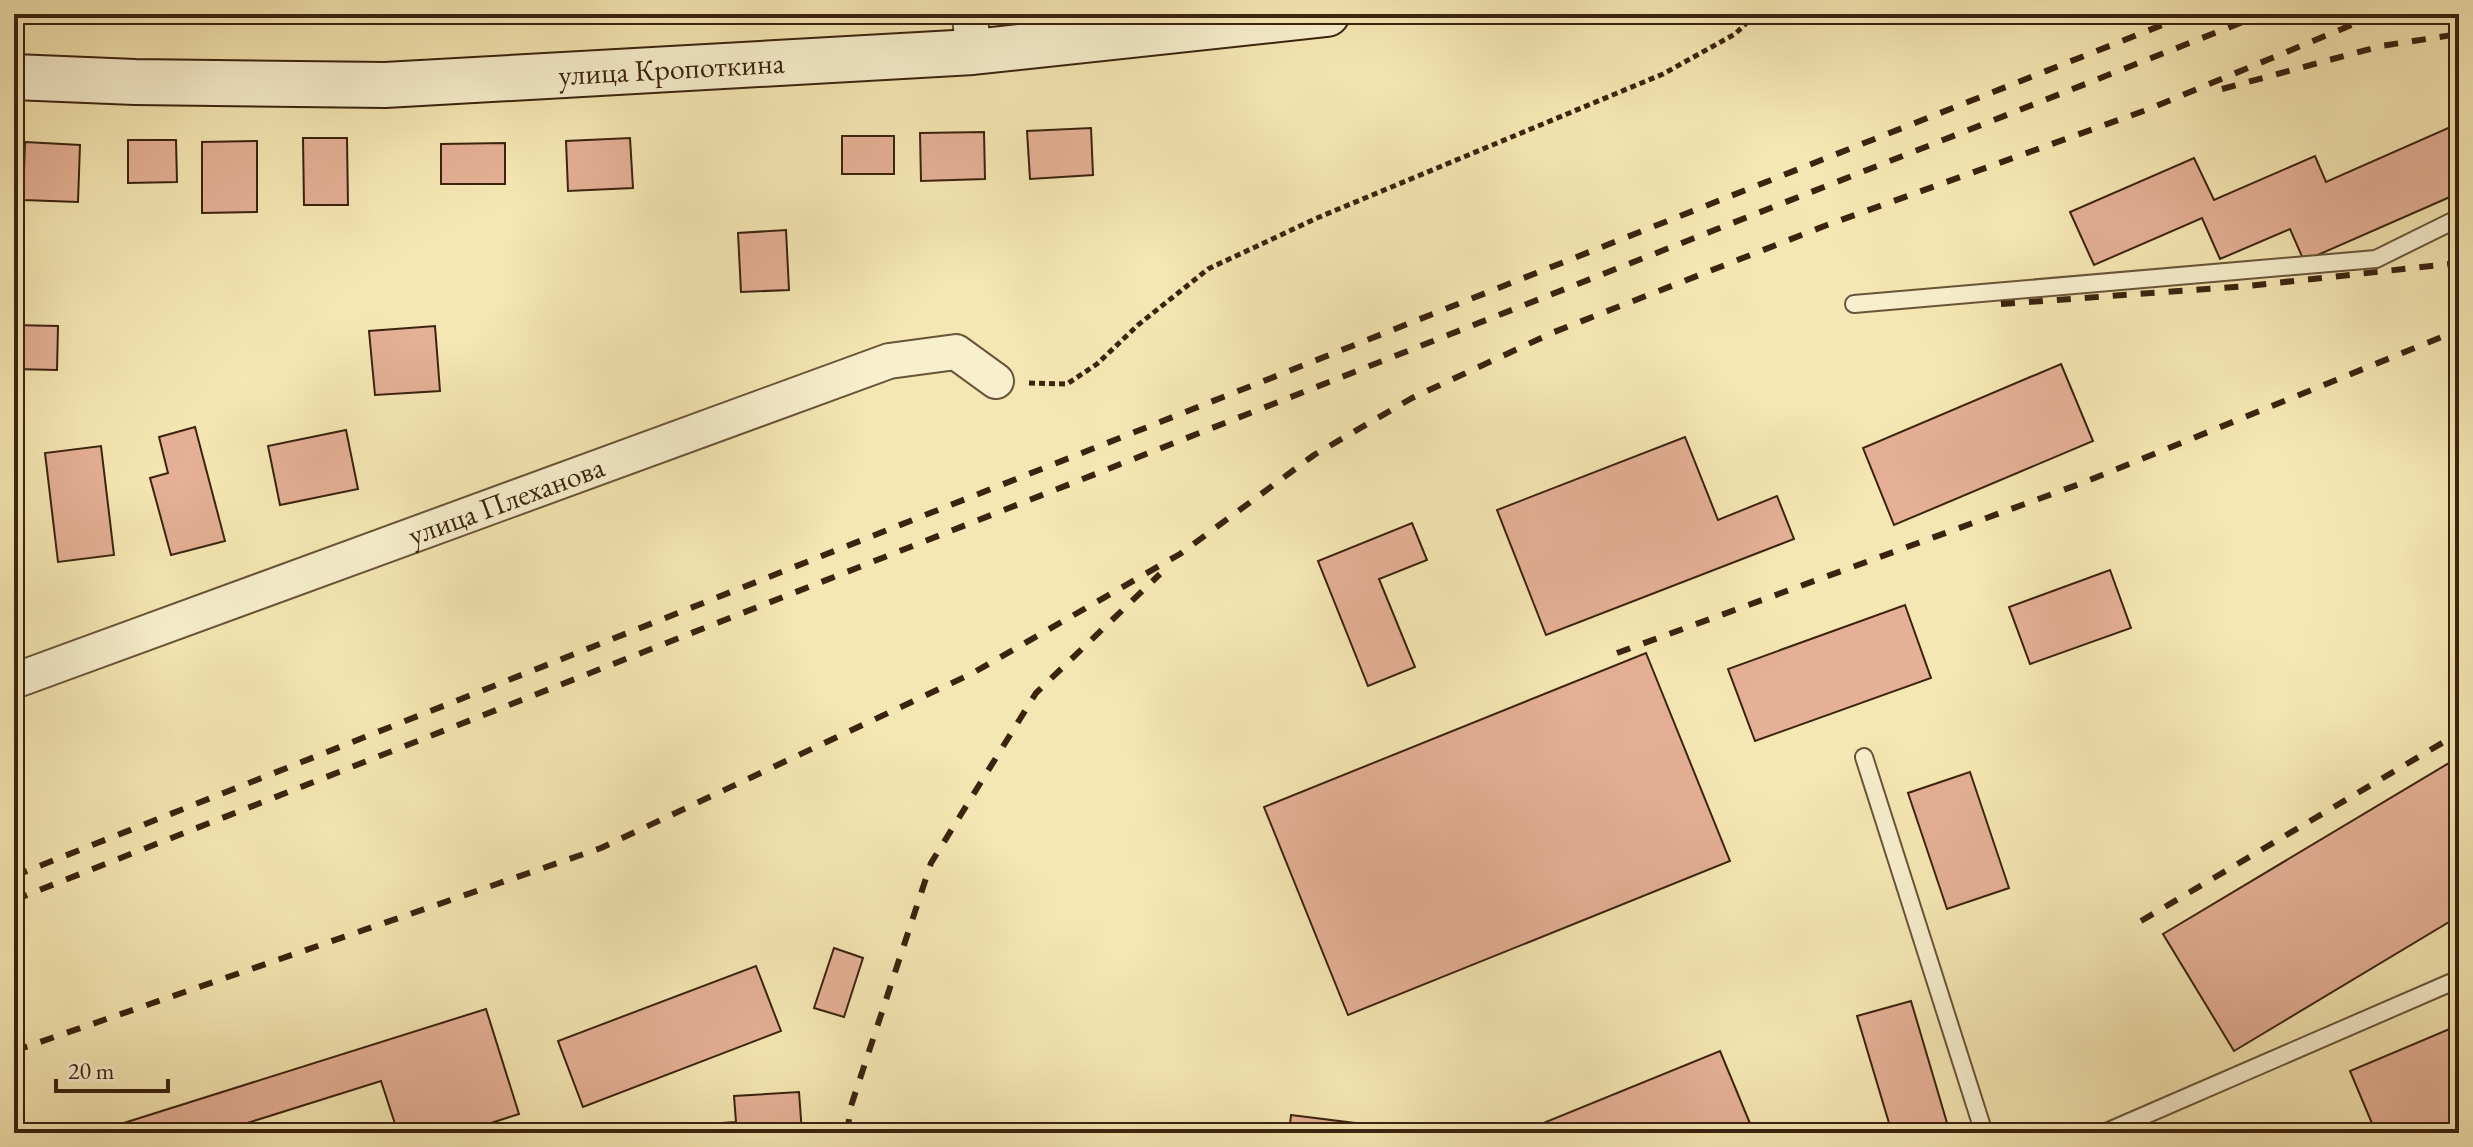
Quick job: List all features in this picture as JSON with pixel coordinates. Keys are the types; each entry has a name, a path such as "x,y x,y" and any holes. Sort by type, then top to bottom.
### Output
{"main road":[{"name":"улица Кропоткина","path":"14,77 385,85 972,33 1327,14"}],"street":[{"name":"улица Плеханова","path":"14,681 889,361 956,352 996,381"}],"lane":[{"path":"1854,304 2376,259 2459,218"},
{"path":"1864,757 1984,1133"},
{"path":"2104,1133 2459,979"}],"path":[{"path":"996,381 1067,384 1097,364 1138,325 1208,269 1317,218 1663,74 1735,34 1756,14"}],"building":[{"path":"2455,125 2459,133 2459,193 2304,261 2290,229 2220,259 2202,218 2094,265 2070,212 2194,158 2214,200 2315,156 2326,182"},
{"path":"1091,128 1093,175 1030,179 1027,131"},
{"path":"984,132 985,179 921,181 920,133"},
{"path":"842,136 894,136 894,174 842,174"},
{"path":"303,138 347,138 348,205 304,205"},
{"path":"630,138 633,188 568,191 566,141"},
{"path":"128,140 176,140 177,182 128,183"},
{"path":"257,141 257,212 202,213 202,142"},
{"path":"25,142 80,145 78,202 23,200"},
{"path":"505,143 505,184 441,184 441,144"},
{"path":"786,230 789,290 741,292 738,233"},
{"path":"14,325 58,326 57,370 14,369"},
{"path":"435,326 440,391 375,395 369,331"},
{"path":"2061,364 2093,441 1894,525 1863,448"},
{"path":"195,427 225,541 171,555 150,478 168,473 159,437"},
{"path":"346,430 358,489 280,505 268,446"},
{"path":"1685,437 1718,520 1777,496 1794,539 1546,635 1497,510"},
{"path":"101,446 114,555 58,562 45,453"},
{"path":"1412,523 1427,560 1379,579 1415,667 1368,686 1318,561"},
{"path":"2110,570 2131,628 2030,664 2009,607"},
{"path":"1905,605 1931,678 1755,741 1728,669"},
{"path":"1646,653 1730,861 1348,1015 1264,807"},
{"path":"2459,757 2459,916 2234,1051 2163,934"},
{"path":"1970,772 2009,888 1947,909 1908,793"},
{"path":"834,948 863,958 844,1017 814,1008"},
{"path":"756,966 781,1031 583,1107 558,1041"},
{"path":"1911,1001 1950,1133 1892,1133 1857,1016"},
{"path":"486,1009 519,1114 460,1133 398,1133 381,1081 244,1124 246,1133 92,1133"},
{"path":"2459,1025 2459,1133 2376,1133 2350,1071"},
{"path":"1720,1051 1754,1133 1539,1133 1536,1126"},
{"path":"799,1092 802,1133 667,1133 666,1127 736,1122 734,1096"},
{"path":"1291,1115 1419,1131 1419,1133 1289,1133"}],"railway":[{"path":"14,876 2190,14"},
{"path":"14,900 2263,14"},
{"path":"14,1051 601,848 971,674 1180,554 1314,455 1412,398 1554,332 1827,225 2149,109 2378,14"},
{"path":"2222,89 2381,46 2459,34"},
{"path":"2001,304 2248,286 2459,263"},
{"path":"1617,653 2085,482 2459,330"},
{"path":"847,1133 851,1106 931,863 1036,693 1160,574"},
{"path":"2141,921 2459,733"}]}
